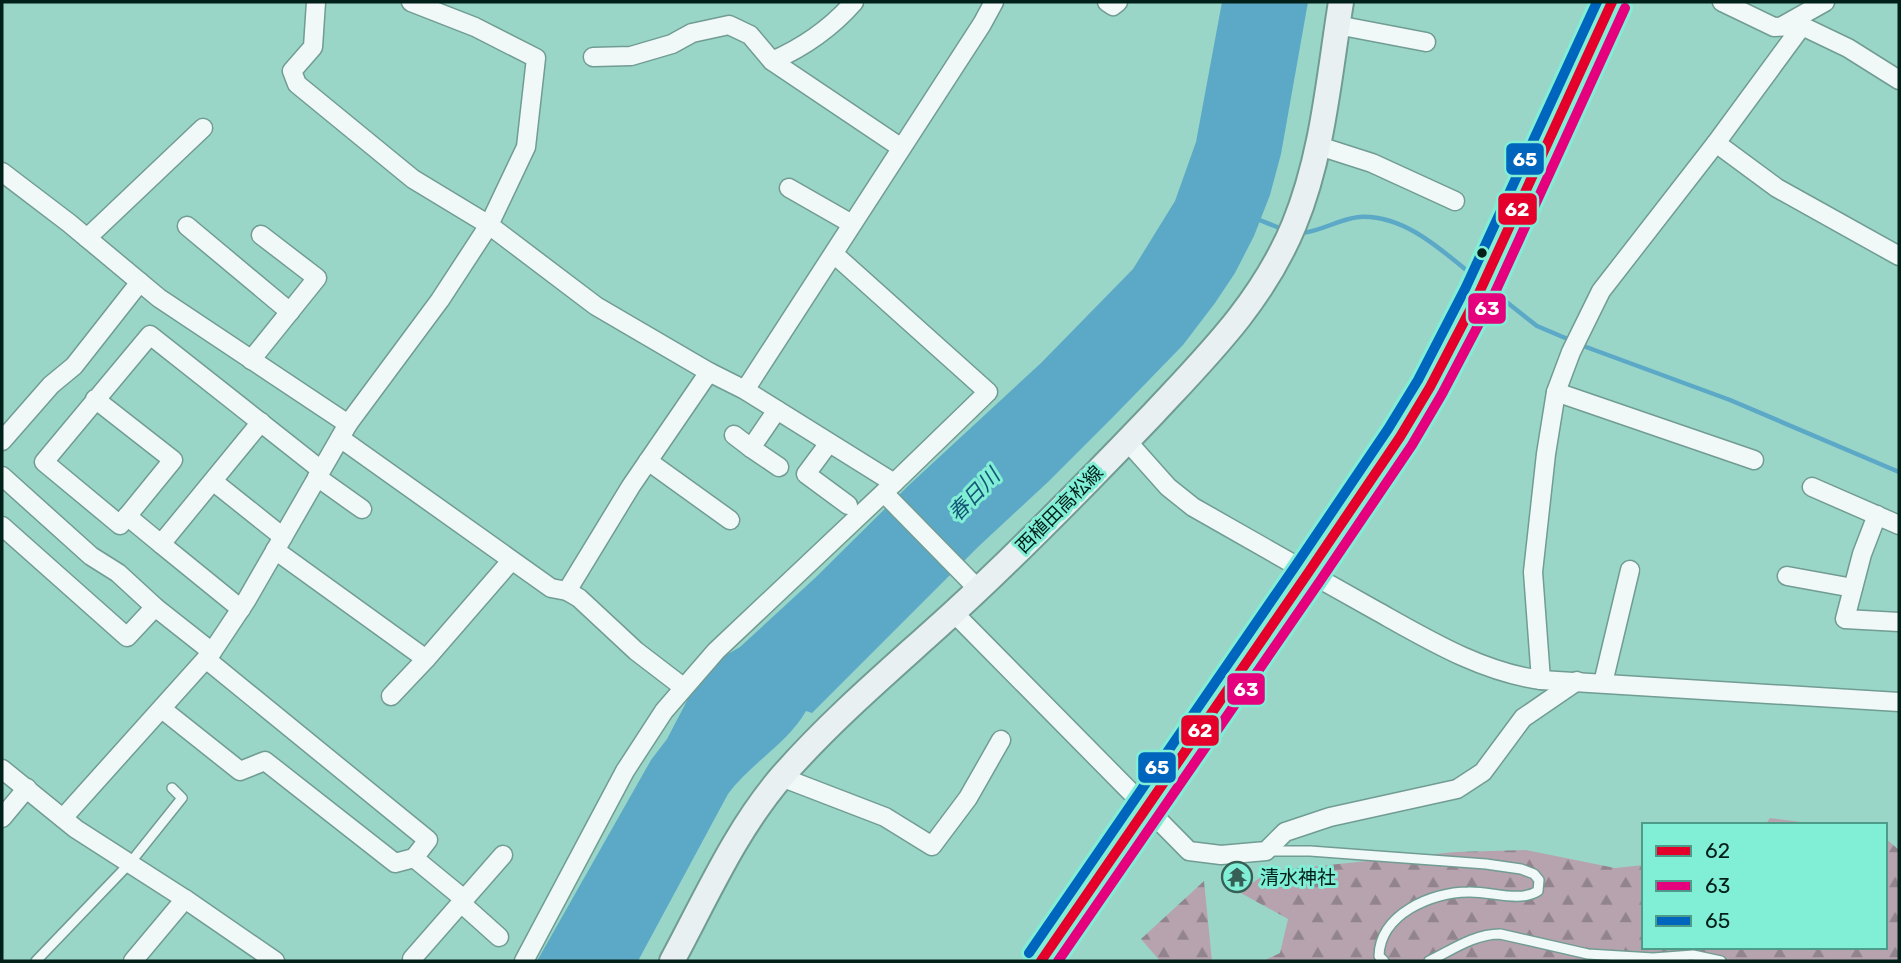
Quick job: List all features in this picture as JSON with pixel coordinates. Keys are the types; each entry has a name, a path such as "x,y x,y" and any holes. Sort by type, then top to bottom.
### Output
{"main road":[{"path":"1041,961 1147,810 1406,427 1458,335 1483,284 1612,2"},
{"name":"西植田高松線","path":"672,961 753,813 781,777 859,696 954,613 1127,441 1239,321 1268,276 1294,225 1319,146 1339,13"}],"street":[{"path":"316,2 313,47 292,71 297,84 413,179 489,225 596,306 745,390 829,443 889,488 978,589"},
{"path":"63,818 209,656 241,609 344,431 440,300 489,225 526,147 536,58 475,27 411,2"},
{"path":"772,61 798,50 854,2"},
{"path":"745,390 982,24 993,2"},
{"path":"1107,2 1113,6 1118,2"},
{"path":"1723,2 1773,27 1802,26 1848,48 1899,80"},
{"path":"1781,27 1825,2"},
{"path":"1339,13 1426,42"},
{"path":"593,57 631,56 672,44 692,33 729,25 750,35 772,61 900,148"},
{"path":"1541,680 1533,572 1546,454 1556,393 1571,352 1601,291 1716,143 1802,26"},
{"path":"87,238 203,128"},
{"path":"1716,143 1777,188 1899,256"},
{"path":"1319,146 1372,163 1455,201"},
{"path":"2,172 159,298 251,359 511,561 551,588 567,591 579,598 636,651 683,687"},
{"path":"789,188 852,224"},
{"path":"187,226 290,312"},
{"path":"251,359 317,278 261,234"},
{"path":"524,961 625,771 683,687 716,651 988,392 834,254"},
{"path":"2,440 51,385 74,366 140,282"},
{"path":"95,400 173,460 120,525 44,463 95,400 150,335 261,422 362,509"},
{"path":"567,591 648,461 709,372"},
{"path":"1556,393 1754,460"},
{"path":"751,448 777,410"},
{"path":"161,544 261,422"},
{"path":"734,436 779,467"},
{"path":"1127,441 1168,486 1194,507 1427,639 1485,666 1519,677 1541,680 1899,702"},
{"path":"829,443 806,474 848,505"},
{"path":"648,461 730,520"},
{"path":"2,476 91,556 118,573 209,656 428,840 414,859 395,863 265,761 240,771 162,709"},
{"path":"214,482 279,544 426,659"},
{"path":"1812,486 1899,525"},
{"path":"1877,515 1862,554 1845,619 1899,622"},
{"path":"127,516 241,609"},
{"path":"2,526 127,637 155,607"},
{"path":"391,696 511,561"},
{"path":"1603,683 1630,569"},
{"path":"1787,576 1853,588"},
{"path":"954,613 1189,851 1221,855 1266,851 1285,832 1330,817 1457,789 1483,772 1523,718 1577,681"},
{"path":"781,777 885,817 933,846 968,798 1000,740"},
{"path":"2,769 63,818 275,961"},
{"path":"2,818 27,788"},
{"path":"414,961 412,960 503,855"},
{"path":"414,859 463,901 499,937"},
{"path":"144,957 185,899"}],"lane":[{"path":"36,961 130,863 182,797 172,789"},
{"path":"1266,851 1310,851 1486,864 1521,869 1534,874 1539,880 1538,891 1524,897 1466,892 1442,896 1415,906 1387,928 1379,945 1379,956 1384,961"},
{"path":"1429,961 1486,934 1515,937 1588,954 1653,958 1693,955 1721,961"}],"green space":[{"path":"1770,818 1809,823 1766,823"},
{"path":"1887,840 1899,850 1899,961 1263,961 1280,953 1288,919 1239,892 1270,871 1455,852 1526,850 1615,868 1642,865 1642,949 1887,949"},
{"path":"1204,881 1212,961 1160,961 1141,939"}],"water":[{"name":"春日川","path":"1222,2 1308,2 1281,154 1270,195 1254,236 1235,273 1215,303 1183,345 1114,416 812,713 806,711 789,734 737,783 728,794 638,961 537,961 690,695 721,658 740,647 815,578 909,485 1041,363 1133,269 1175,201 1196,142"}],"waterway":[{"path":"1302,233 1359,217 1392,222 1408,228 1438,247 1477,279"},
{"path":"1257,219 1282,229"},
{"path":"1490,289 1537,326 1570,340"},
{"path":"1578,344 1730,400 1899,472"}],"transit line":[{"name":"65","path":"1029,953 1296,565 1418,380 1466,287 1597,2"},
{"name":"62","path":"1041,961 1308,573 1400,437 1430,387 1479,293 1612,2"},
{"name":"63","path":"1058,961 1412,445 1492,299 1625,8"}],"place":[{"name":"清水神社","path":"1237,877"}]}
